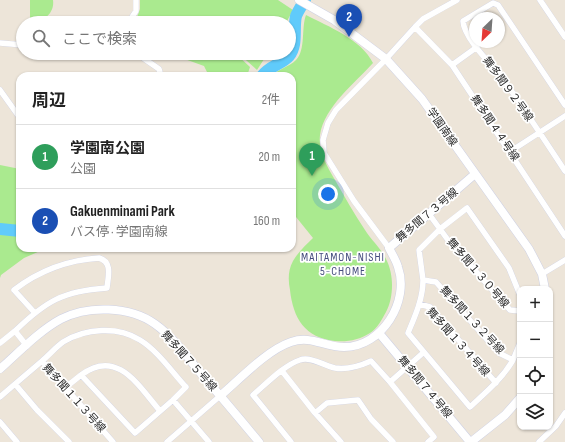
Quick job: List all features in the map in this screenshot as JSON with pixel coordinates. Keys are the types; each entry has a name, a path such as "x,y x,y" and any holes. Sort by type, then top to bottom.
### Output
{"street":[{"path":"133,16 136,11 136,0"},
{"name":"学園南線","path":"299,0 334,20 386,59 422,99 529,249 542,274 544,286"},
{"path":"388,248 354,201 324,153 323,140 328,123 336,110 386,59 415,26 423,19 457,0"},
{"path":"540,0 565,37"},
{"name":"舞多聞９２号線","path":"479,12 493,4 498,5 503,12"},
{"name":"舞多聞９２号線","path":"505,15 565,105"},
{"name":"舞多聞９２号線","path":"469,18 463,21 463,25 469,34"},
{"name":"舞多聞４４号線","path":"415,26 452,64 511,151 565,236"},
{"path":"0,43 16,44"},
{"path":"452,64 476,48"},
{"name":"舞多聞９２号線","path":"478,48 501,76 565,171"},
{"path":"146,60 159,69 160,72"},
{"path":"0,90 16,112"},
{"path":"511,151 565,116"},
{"name":"舞多聞７３号線","path":"220,396 271,353 290,342 308,338 326,344 345,347 360,344 379,333 387,324 398,303 401,287 399,267 388,248 475,174"},
{"name":"舞多聞１３０号線","path":"440,229 467,208 509,268 517,288"},
{"name":"舞多聞１３０号線","path":"429,214 440,229 510,310 517,311"},
{"path":"440,229 419,250 424,280 420,304 408,332 470,407 496,384 513,360"},
{"path":"0,343 15,331 34,312 48,302 67,294 88,289 107,288 109,268 107,264 104,260 99,258 64,264 41,272 25,282 14,290 34,312"},
{"path":"542,274 565,260"},
{"name":"舞多聞１３２号線","path":"424,280 436,282 499,353 513,360 517,350"},
{"name":"舞多聞１３４号線","path":"420,304 430,307 496,384"},
{"name":"舞多聞７５号線","path":"0,369 62,319 82,312 105,310 138,315 154,323 172,339 259,442"},
{"path":"42,361 63,342 78,336 103,330 124,333 141,341 186,387 135,432 80,375"},
{"path":"15,331 27,346"},
{"name":"舞多聞７４号線","path":"379,333 470,442"},
{"path":"390,382 424,352"},
{"path":"290,442 253,395 282,371 300,360 311,360 336,368 358,366 371,361 390,382 434,437 428,442"},
{"name":"舞多聞１１３号線","path":"0,397 42,361 113,442"},
{"path":"66,387 80,375 92,368 101,365 116,368 131,377 160,411"},
{"path":"282,371 315,413 341,442"},
{"path":"15,384 37,410 69,442"},
{"path":"167,442 220,396"},
{"path":"173,400 209,442"},
{"path":"315,413 327,403 358,400 371,419 393,442"},
{"path":"470,442 505,415 517,401"},
{"path":"539,442 556,426 565,414"},
{"path":"0,422 17,442"}],"green space":[{"path":"30,0 53,0 52,10 48,16 30,16"},
{"path":"140,0 278,0 293,10 290,16 138,16 140,9"},
{"path":"306,15 344,34 361,47 373,63 349,87 334,105 327,115 320,135 320,147 326,164 367,234 384,255 389,265 392,278 392,293 389,306 379,324 373,331 366,335 349,341 325,339 308,331 302,325 294,309 289,286 289,271 291,264 313,238 296,217 296,72 277,72 296,60 299,56"},
{"path":"187,60 242,60 250,67 248,72 207,72 204,66"},
{"path":"246,60 263,60 257,70"},
{"path":"0,165 16,168 16,252 38,252 24,258 1,275 0,278"}],"waterway":[{"path":"296,16 305,0"},
{"path":"266,72 284,60"},
{"path":"0,229 16,231"}],"place":[{"name":"Gakuenminami Park","path":"349,37"},
{"name":"学園南公園","path":"312,176"}],"district":[{"name":"MAITAMON-NISHI 5-CHOME","path":"343,264"}]}
